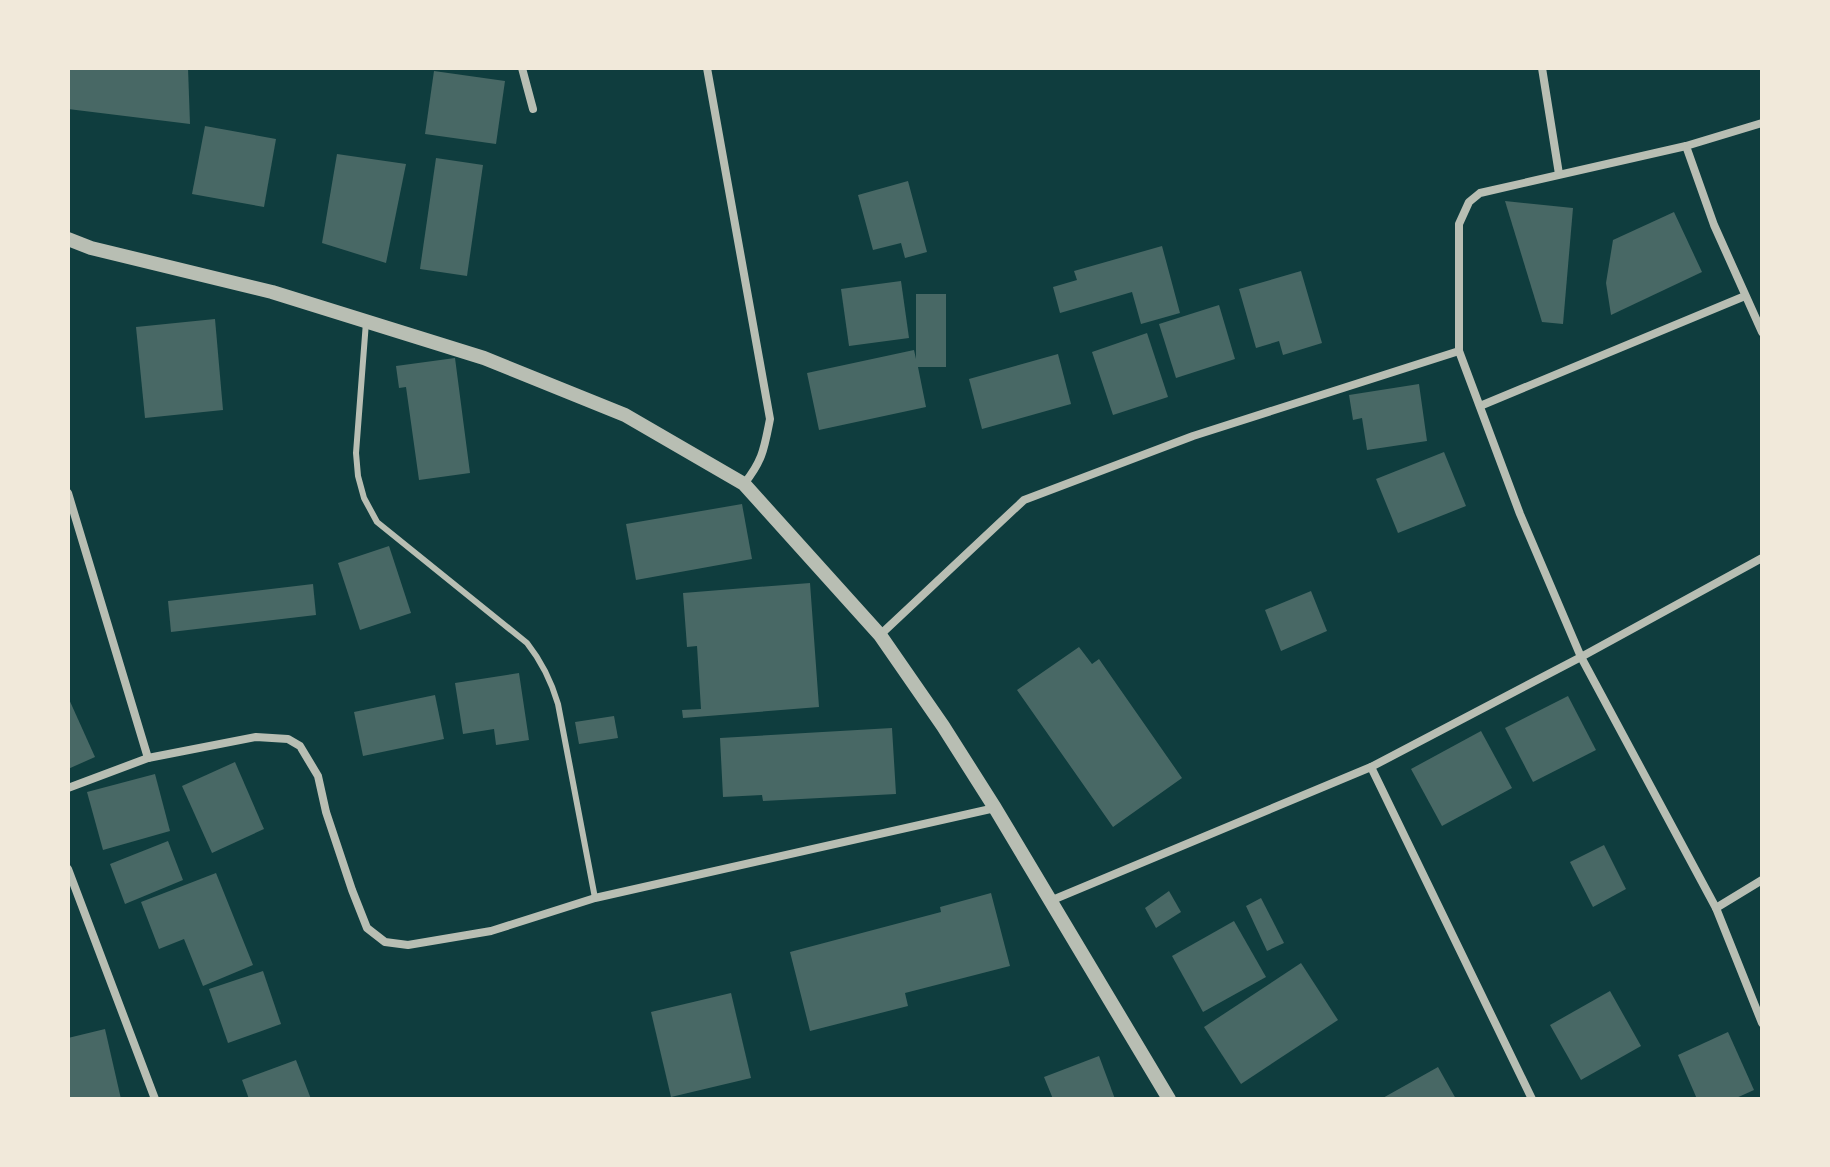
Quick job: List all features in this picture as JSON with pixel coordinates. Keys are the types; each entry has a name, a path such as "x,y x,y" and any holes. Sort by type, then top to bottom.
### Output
{"street":[{"path":"522,68 533,109"},
{"path":"707,68 770,419 758,466 744,484"},
{"path":"1542,68 1559,174"},
{"path":"1762,123 1686,146 1480,193 1469,202 1462,215 1458,234 1459,351 1520,514 1581,657 1716,908 1762,1023"},
{"path":"1686,146 1714,225 1762,332"},
{"path":"68,239 91,248 272,292 484,358 625,415 744,484 880,635 943,726 1169,1099"},
{"path":"1480,406 1745,296"},
{"path":"880,635 1024,500 1193,436 1459,351"},
{"path":"68,493 148,758"},
{"path":"1050,901 1371,767 1762,558"},
{"path":"68,788 148,758 256,737 288,739 300,746 318,776 330,825 367,928 385,942 408,945 491,931 595,898 995,808"},
{"path":"1371,767 1532,1099"},
{"path":"68,869 155,1099"},
{"path":"1716,908 1762,880"}],"lane":[{"path":"367,322 356,453 364,498 377,522 527,643 545,668 558,704 595,898"}],"building":[{"path":"68,68 188,68 190,124 68,109"},
{"path":"434,71 505,81 496,144 425,134"},
{"path":"205,126 276,139 264,207 192,194"},
{"path":"337,154 406,164 386,263 322,243"},
{"path":"436,158 483,165 467,276 420,269"},
{"path":"908,181 927,252 905,258 901,243 873,250 858,195"},
{"path":"1505,201 1573,208 1563,324 1542,322"},
{"path":"1674,212 1702,272 1611,315 1606,283 1613,240"},
{"path":"1162,246 1180,313 1141,324 1132,292 1060,313 1053,287 1077,280 1074,271"},
{"path":"1301,271 1322,343 1283,355 1279,341 1256,348 1239,289"},
{"path":"901,281 909,338 849,346 841,289"},
{"path":"916,294 946,294 946,367 918,367 926,407 819,430 807,373 914,350 916,359"},
{"path":"1219,305 1235,359 1176,378 1159,324"},
{"path":"215,319 223,410 145,418 136,327"},
{"path":"1147,333 1168,397 1113,415 1092,352"},
{"path":"1058,354 1071,404 982,429 969,379"},
{"path":"455,358 470,473 419,480 406,387 399,388 396,366"},
{"path":"1419,384 1427,441 1367,450 1362,418 1353,420 1349,395"},
{"path":"1444,452 1466,506 1398,533 1376,479"},
{"path":"742,504 752,559 636,580 626,524"},
{"path":"389,546 411,613 360,630 338,563"},
{"path":"810,583 819,707 683,718 682,710 701,709 697,646 687,647 683,593"},
{"path":"313,584 316,615 171,632 168,601"},
{"path":"1311,591 1327,631 1281,651 1265,610"},
{"path":"1079,647 1092,664 1099,659 1182,778 1113,827 1017,690"},
{"path":"519,673 529,740 496,745 494,729 463,734 455,683"},
{"path":"435,695 444,739 363,756 354,712"},
{"path":"1568,696 1596,750 1533,782 1505,728"},
{"path":"68,697 95,757 68,769"},
{"path":"614,716 618,738 579,744 575,722"},
{"path":"892,728 896,794 763,801 762,795 723,797 720,738"},
{"path":"1481,731 1512,788 1442,826 1411,769"},
{"path":"235,762 264,829 212,853 182,786"},
{"path":"155,774 170,831 103,850 87,792"},
{"path":"168,841 183,880 125,904 110,864"},
{"path":"1604,845 1626,889 1593,907 1570,862"},
{"path":"216,873 253,965 203,986 184,939 159,949 141,902"},
{"path":"1169,891 1181,912 1156,928 1145,908"},
{"path":"991,893 1010,966 905,993 908,1006 810,1031 790,952 941,912 940,907"},
{"path":"1261,898 1284,943 1267,951 1246,906"},
{"path":"1234,921 1266,977 1203,1012 1172,956"},
{"path":"1301,963 1338,1020 1241,1084 1204,1027"},
{"path":"263,971 281,1024 228,1043 209,989"},
{"path":"1610,991 1641,1046 1581,1080 1550,1025"},
{"path":"731,993 751,1078 671,1097 651,1012"},
{"path":"105,1029 121,1099 68,1099 68,1038"},
{"path":"1728,1032 1754,1090 1734,1099 1697,1099 1678,1055"},
{"path":"1099,1056 1115,1099 1053,1099 1044,1077"},
{"path":"296,1060 311,1099 249,1099 242,1080"},
{"path":"1438,1067 1456,1099 1381,1099"}]}
